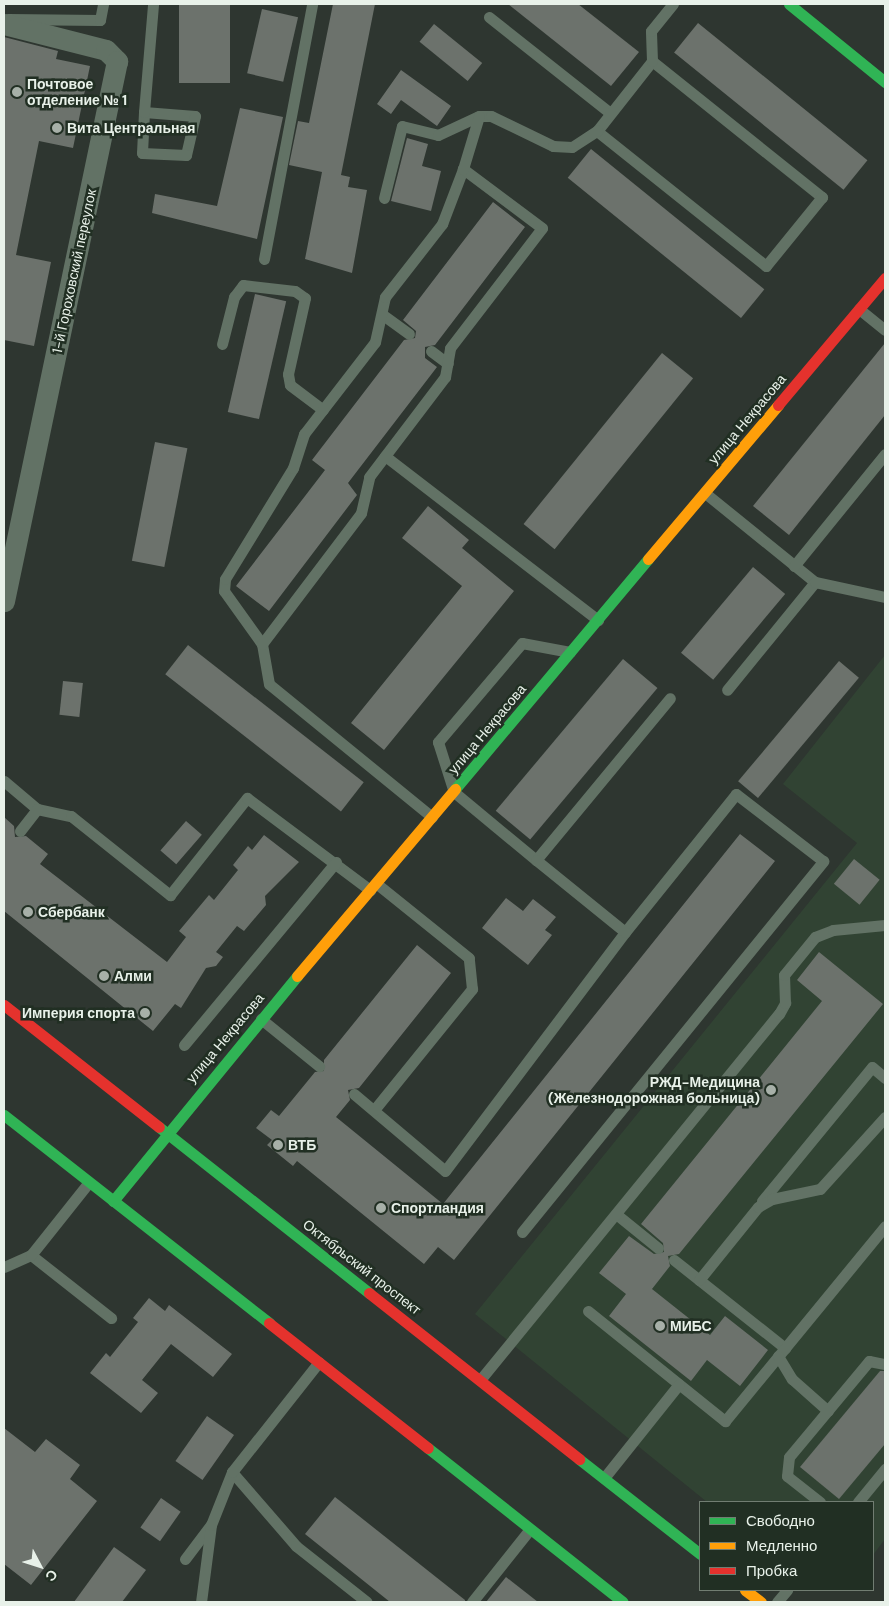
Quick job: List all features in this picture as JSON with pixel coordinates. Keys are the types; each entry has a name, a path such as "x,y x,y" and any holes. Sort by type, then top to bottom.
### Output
{"main road":[{"path":"789,4 885,82"},
{"name":"улица Некрасова","path":"113,1201 167,1131 885,278"},
{"name":"Октябрьский проспект","path":"4,1005 167,1131 699,1553"},
{"path":"4,1114 623,1602"},
{"path":"746,1591 761,1602"}],"street":[{"name":"1-й Гороховский переулок","path":"4,24 106,50 117,61 4,601"}],"lane":[{"path":"4,20 100,20 103,4"},
{"path":"144,112 195,116 186,155 142,153 144,112 152,4"},
{"path":"264,259 312,4"},
{"path":"384,198 402,126 438,135 478,116 491,116 553,146 572,147 596,130 652,61 651,31 673,4"},
{"path":"489,17 610,113"},
{"path":"596,130 766,266 822,197 652,61"},
{"path":"433,817 269,684 262,644 224,591 225,579 293,468 304,434 375,342 384,315 385,297 442,224 463,169 478,116"},
{"path":"262,644 361,513 369,477 445,377 450,348 542,228 463,169"},
{"path":"222,344 234,297 243,284 295,291 305,298 288,374 290,385 323,410"},
{"path":"859,309 885,330"},
{"path":"384,315 409,334"},
{"path":"431,351 448,364"},
{"path":"794,566 885,454"},
{"path":"385,456 598,620"},
{"path":"704,493 814,582 885,597"},
{"path":"727,690 814,582"},
{"path":"571,652 522,643 438,742 454,792 625,932"},
{"path":"536,860 670,698"},
{"path":"4,781 37,809 71,816 170,895 246,798 374,887 469,958 472,989 374,1110"},
{"path":"354,1094 445,1171 625,932 736,794 823,861 522,1232"},
{"path":"20,831 37,809"},
{"path":"184,1045 336,862"},
{"path":"480,1380 779,1014 785,1004 784,976 815,938 834,930 885,925"},
{"path":"261,1019 319,1066"},
{"path":"699,1280 872,1067 885,1078"},
{"path":"758,1207 827,1184 885,1117"},
{"path":"4,1267 31,1255 89,1182"},
{"path":"616,1214 658,1248"},
{"path":"588,1311 725,1421 885,1226"},
{"path":"31,1255 111,1318"},
{"path":"674,1260 781,1352 792,1379 828,1411"},
{"path":"819,1501 787,1476 785,1467 869,1361 885,1364"},
{"path":"201,1602 211,1525 232,1472 319,1362"},
{"path":"604,1478 679,1384"},
{"path":"859,1501 885,1469"},
{"path":"232,1472 296,1546 367,1602"},
{"path":"185,1559 211,1525"},
{"path":"472,1602 530,1529"},
{"path":"776,1602 786,1591"}],"shaded area":[{"name":"РЖД-Медицина (Железнодорожная больница)","path":"885,655 885,1539 874,1554 874,1501 706,1501 475,1314 857,843 783,784"}],"building":[{"path":"179,4 230,4 230,83 179,83"},
{"path":"333,4 375,4 341,175 350,177 348,187 367,190 352,273 305,259 322,172 289,165 298,121 309,123"},
{"path":"508,4 578,4 639,52 611,86"},
{"path":"262,9 298,17 283,82 247,73"},
{"path":"698,23 867,160 844,190 674,53"},
{"path":"434,24 482,63 468,81 420,42"},
{"path":"4,37 58,51 56,59 90,66 73,148 39,141 16,255 51,262 34,346 4,340"},
{"path":"401,70 451,106 437,126 401,100 391,114 377,104"},
{"path":"240,108 283,117 257,239 152,213 155,194 217,206"},
{"path":"407,138 428,144 422,166 441,171 431,211 391,201"},
{"path":"591,149 764,289 741,318 568,178"},
{"path":"493,202 525,227 435,345 425,347 425,358 437,367 348,483 357,495 269,611 236,586 325,470 312,460 404,340 415,338 416,331 403,320"},
{"path":"255,294 286,301 259,419 228,412"},
{"path":"885,343 885,415 789,535 753,506"},
{"path":"662,353 693,378 555,549 524,524"},
{"path":"155,442 187,448 164,567 132,561"},
{"path":"428,506 469,540 462,548 514,591 384,750 351,723 462,586 402,538"},
{"path":"753,567 785,594 713,680 681,653"},
{"path":"188,645 364,782 341,811 165,674"},
{"path":"623,659 657,688 530,840 496,811"},
{"path":"839,661 859,678 758,798 738,781"},
{"path":"63,681 83,683 79,717 59,715"},
{"path":"4,817 14,826 15,837 26,836 48,854 40,864 167,962 186,937 179,931 209,895 214,900 238,870 233,865 248,846 252,850 264,835 299,862 265,896 266,905 244,931 237,926 216,952 223,957 216,966 206,968 181,1008 175,1004 153,1031 4,911"},
{"path":"186,821 202,835 176,864 160,850"},
{"path":"740,834 775,861 454,1260 438,1247 424,1264 297,1161 293,1166 267,1145 272,1140 256,1128 271,1110 279,1116 315,1072 324,1071 324,1060 417,945 451,973 359,1088 348,1090 350,1100 336,1117 443,1204"},
{"path":"854,859 880,880 860,905 834,884"},
{"path":"506,898 523,911 533,899 556,917 545,930 552,935 528,965 482,928"},
{"path":"819,952 883,1004 679,1254 668,1256 670,1266 652,1289 710,1335 725,1316 768,1350 740,1386 707,1360 691,1381 609,1316 626,1294 599,1273 629,1236 654,1254 664,1252 663,1243 641,1224 822,1001 797,980"},
{"path":"149,1298 165,1311 169,1305 232,1354 213,1377 171,1344 142,1380 158,1393 141,1413 90,1373 106,1353 110,1357 138,1322 133,1318"},
{"path":"880,1371 885,1371 885,1444 839,1499 800,1467"},
{"path":"207,1416 234,1435 202,1480 175,1461"},
{"path":"4,1428 35,1452 46,1439 80,1465 70,1479 97,1501 31,1585 4,1564"},
{"path":"335,1497 465,1600 465,1602 390,1602 305,1534"},
{"path":"161,1498 181,1512 160,1541 140,1527"},
{"path":"114,1547 146,1570 122,1602 74,1602"},
{"path":"506,1577 538,1602 486,1602"}],"traffic: fast":[{"path":"789,4 885,82"},
{"path":"455,789 648,559"},
{"path":"113,1201 297,976"},
{"path":"4,1115 269,1323"},
{"path":"159,1127 369,1293"},
{"path":"428,1448 623,1602"},
{"path":"579,1459 699,1553"}],"traffic: slow":[{"path":"648,559 778,405"},
{"path":"297,976 455,789"},
{"path":"746,1591 761,1602"}],"traffic: jam":[{"path":"778,405 885,278"},
{"path":"4,1005 159,1127"},
{"path":"369,1293 579,1459"},
{"path":"269,1323 428,1448"}],"place":[{"name":"Почтовое отделение № 1","path":"17,92"},
{"name":"Вита Центральная","path":"57,128"},
{"name":"Сбербанк","path":"28,912"},
{"name":"Алми","path":"104,976"},
{"name":"Империя спорта","path":"145,1013"},
{"name":"РЖД-Медицина (Железнодорожная больница)","path":"771,1090"},
{"name":"ВТБ","path":"278,1145"},
{"name":"Спортландия","path":"381,1208"},
{"name":"МИБС","path":"660,1326"}]}
